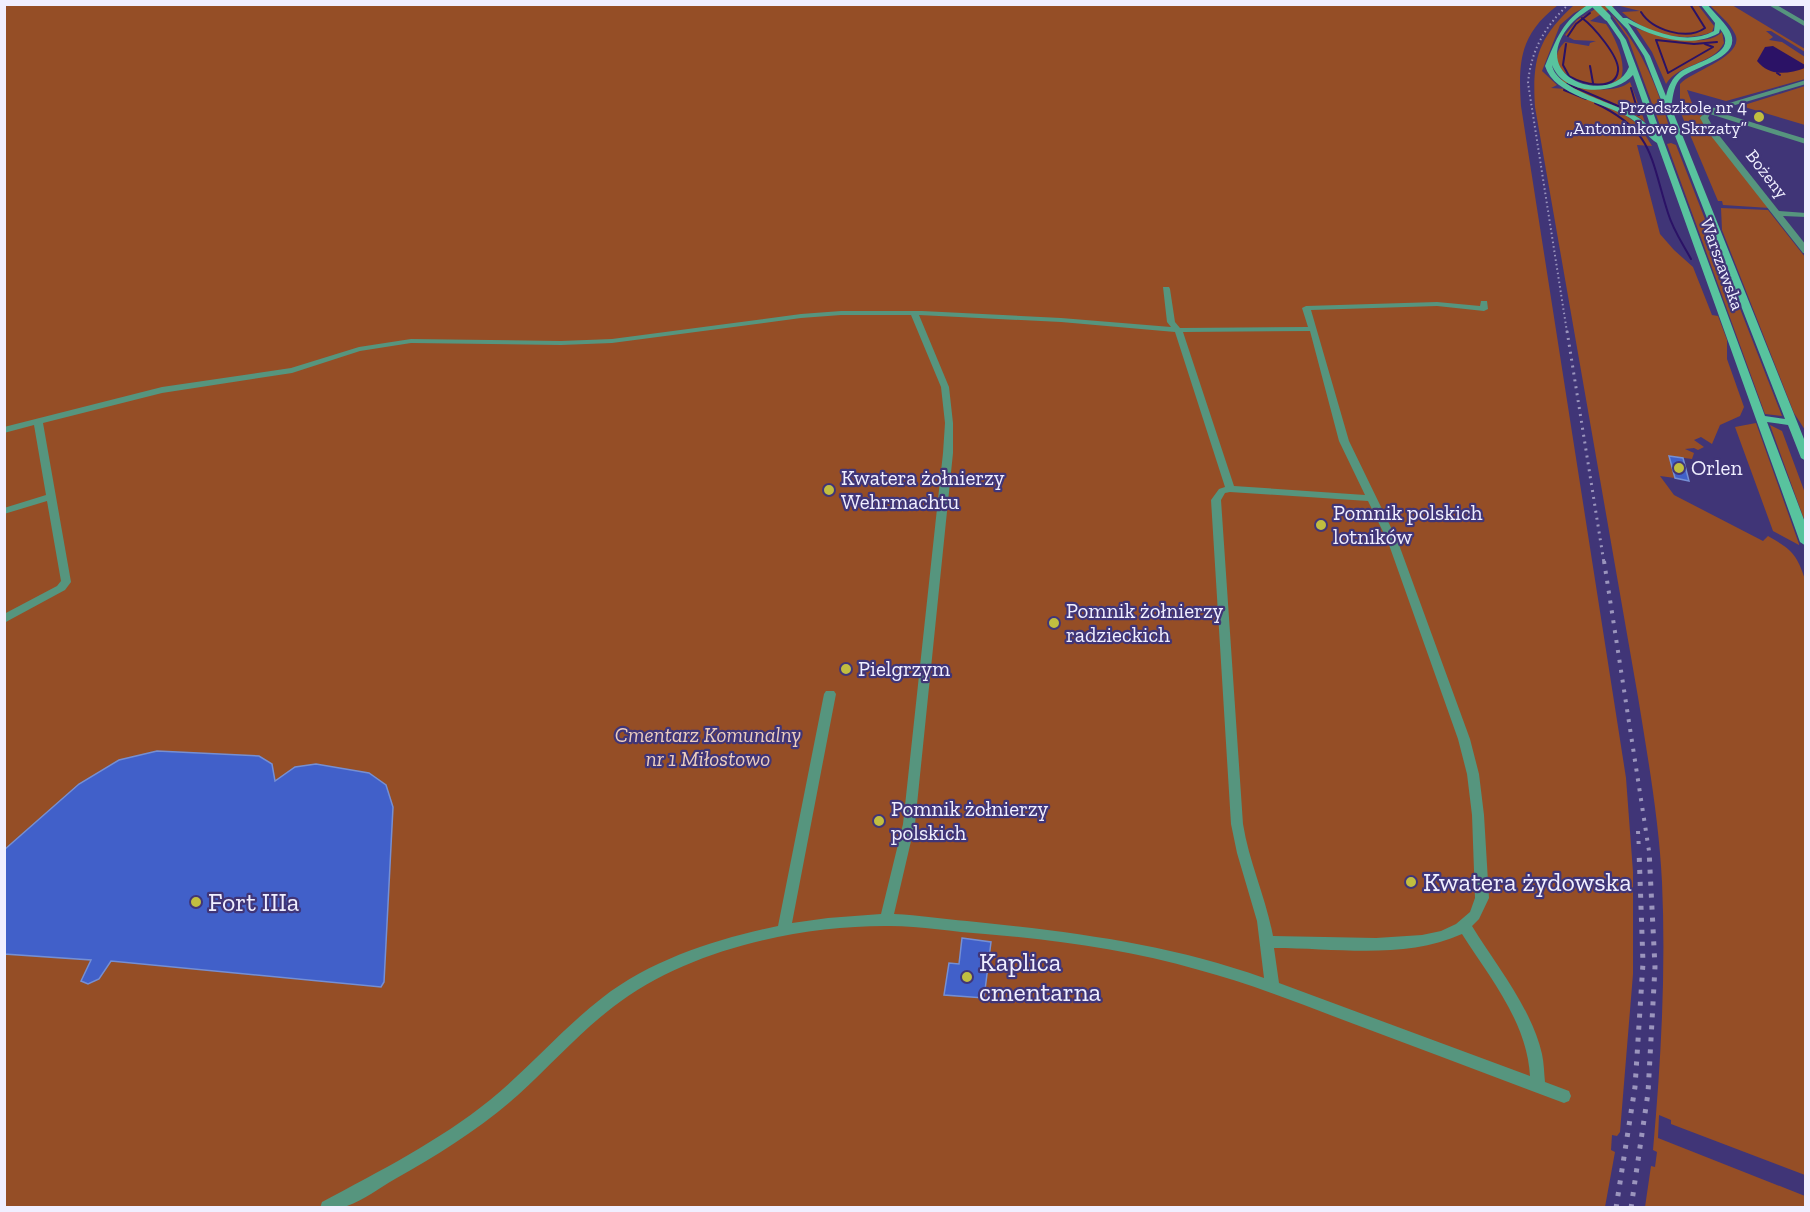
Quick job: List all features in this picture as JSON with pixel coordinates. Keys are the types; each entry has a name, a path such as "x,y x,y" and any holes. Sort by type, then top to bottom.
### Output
{"main road":[{"name":"Warszawska","path":"1594,4 1620,32 1806,542"},
{"path":"1594,4 1565,25 1547,68 1553,79 1635,118 1653,136 1665,155"},
{"name":"Warszawska","path":"1606,4 1632,32 1644,50 1806,458"},
{"path":"1668,110 1671,84 1674,80 1682,73 1720,54 1726,48 1728,34 1703,4"},
{"path":"1614,12 1646,30 1678,38 1711,36 1718,32 1718,23"},
{"path":"1553,54 1560,74 1569,80 1587,86 1604,87 1621,84 1628,79 1633,66"},
{"path":"1760,418 1792,423"}],"street":[{"path":"1770,4 1806,25"},
{"path":"1708,111 1806,82"},
{"path":"1708,111 1806,142"},
{"name":"Bożeny","path":"1708,111 1704,118 1708,127 1806,251"},
{"path":"1777,213 1806,215"},
{"path":"1166,289 1171,322 1178,330 1230,489"},
{"path":"1268,942 1398,944 1429,940 1465,926 1479,911 1482,898 1473,774 1464,739 1414,607 1393,542 1344,441 1306,308 1437,304 1485,309 1484,303"},
{"path":"886,920 909,824 950,423 945,387 914,313"},
{"path":"4,430 162,390 292,370 359,349 396,342 583,343 652,337 801,316 914,313 1100,322 1178,330 1313,329"},
{"path":"4,619 61,588 66,582 38,422"},
{"path":"1272,987 1268,942 1258,899 1242,855 1237,824 1216,500 1219,493 1230,489 1373,498"},
{"path":"4,511 51,497"},
{"path":"784,931 830,694"},
{"path":"328,1208 433,1149 465,1128 496,1104 596,1011 624,989 654,973 710,951 784,931 886,920 1028,932 1133,948 1202,964 1272,987 1564,1096"},
{"path":"1465,926 1527,1034 1535,1053 1538,1086"}],"green space":[{"name":"Cmentarz Komunalny nr 1 Miłostowo","path":"5,5 1558,5 1545,16 1529,38 1521,62 1520,90 1626,778 1633,872 1633,974 1620,1132 1617,1136 1612,1135 1611,1150 1615,1152 1605,1207 5,1208"},
{"path":"1574,5 1589,5 1574,13 1560,25 1542,71 1557,85 1551,88 1566,89 1625,115 1639,125 1652,146 1637,145 1660,234 1693,267 1712,315 1718,316 1727,340 1727,359 1744,407 1740,416 1720,425 1712,444 1701,437 1694,440 1704,447 1698,450 1685,449 1694,453 1692,459 1669,456 1675,478 1660,476 1674,495 1763,541 1768,536 1783,545 1796,558 1805,579 1805,1175 1671,1124 1671,1120 1659,1115 1658,1138 1805,1196 1805,1207 1645,1207 1651,1166 1655,1167 1657,1152 1653,1150 1662,1016 1663,916 1658,836 1638,697 1535,107 1535,75 1540,50 1552,28"},
{"path":"1602,5 1616,5 1590,21 1606,24 1619,50 1622,72 1621,78 1597,85 1584,83 1563,71 1558,62 1558,52 1565,42 1589,46 1590,43 1596,41 1574,40 1565,35 1577,20"},
{"path":"1616,5 1698,5 1714,26 1712,32 1688,37 1664,34 1641,26 1622,12 1640,11"},
{"path":"1710,5 1732,5 1805,49 1805,52 1771,31 1766,31 1773,37 1769,40 1782,42 1805,57 1805,79 1726,101 1687,90 1693,106 1704,109 1701,119 1770,208 1723,205 1722,201 1718,201 1680,111 1680,84 1726,56 1736,42 1735,34 1730,26"},
{"path":"1611,14 1640,53 1660,99 1670,130 1661,128 1628,38"},
{"path":"1636,28 1668,37 1693,40 1705,40 1722,32 1724,43 1712,56 1679,72 1666,84 1652,52"},
{"path":"1557,77 1594,89 1614,89 1630,82 1645,122 1624,109 1577,91"},
{"path":"1805,86 1805,125 1741,106"},
{"path":"1667,144 1676,145 1782,416 1765,414"},
{"path":"1721,208 1768,210 1805,257 1805,430 1794,413 1722,230"},
{"path":"1756,423 1799,545 1773,531 1735,427"},
{"path":"1770,425 1782,431 1805,493 1805,522"}],"shaded area":[{"path":"1773,46 1805,65 1805,68 1780,73 1762,66 1757,61 1765,47"}],"building":[{"name":"Orlen","path":"1669,456 1683,458 1689,481 1675,478"},
{"name":"Fort IIIa","path":"157,751 259,756 272,764 275,781 295,767 316,764 369,773 386,785 393,807 384,982 381,987 111,961 99,979 88,984 81,981 91,960 4,954 4,850 79,784 119,760"},
{"name":"Kaplica cmentarna","path":"962,938 991,942 984,998 944,995 949,963 959,964"}],"waterway":[{"path":"1641,12 1653,24 1661,28 1670,32 1689,34 1705,28 1690,4"},
{"path":"1583,19 1590,13"},
{"path":"1566,44 1563,65 1569,76 1597,84 1611,82 1616,78 1618,71 1615,58 1599,35 1583,19"},
{"path":"1568,36 1583,19"},
{"path":"1705,44 1713,47 1668,73 1656,40 1694,44 1717,42"},
{"path":"1590,66 1593,83"},
{"path":"1567,84 1639,115 1631,88"},
{"path":"1564,90 1586,99"},
{"path":"1595,103 1614,113 1639,135 1653,161 1675,231 1691,259"}],"railway":[{"path":"1567,332 1528,83 1532,60 1541,39 1553,21 1569,4"},
{"path":"1567,331 1604,563"},
{"path":"1604,561 1649,851"},
{"path":"1638,831 1639,851"},
{"path":"1616,1208 1635,1087 1643,963 1639,850"},
{"path":"1631,1208 1648,1093 1655,967 1649,850"}],"place":[{"name":"Przedszkole nr 4 „Antoninkowe Skrzaty”","path":"1759,117"},
{"name":"Orlen","path":"1679,468"},
{"name":"Kwatera żołnierzy Wehrmachtu","path":"829,490"},
{"name":"Pomnik polskich lotników","path":"1321,525"},
{"name":"Pomnik żołnierzy radzieckich","path":"1054,623"},
{"name":"Pielgrzym","path":"846,669"},
{"name":"Pomnik żołnierzy polskich","path":"879,821"},
{"name":"Kwatera żydowska","path":"1411,882"},
{"name":"Fort IIIa","path":"196,902"},
{"name":"Kaplica cmentarna","path":"967,977"}]}
